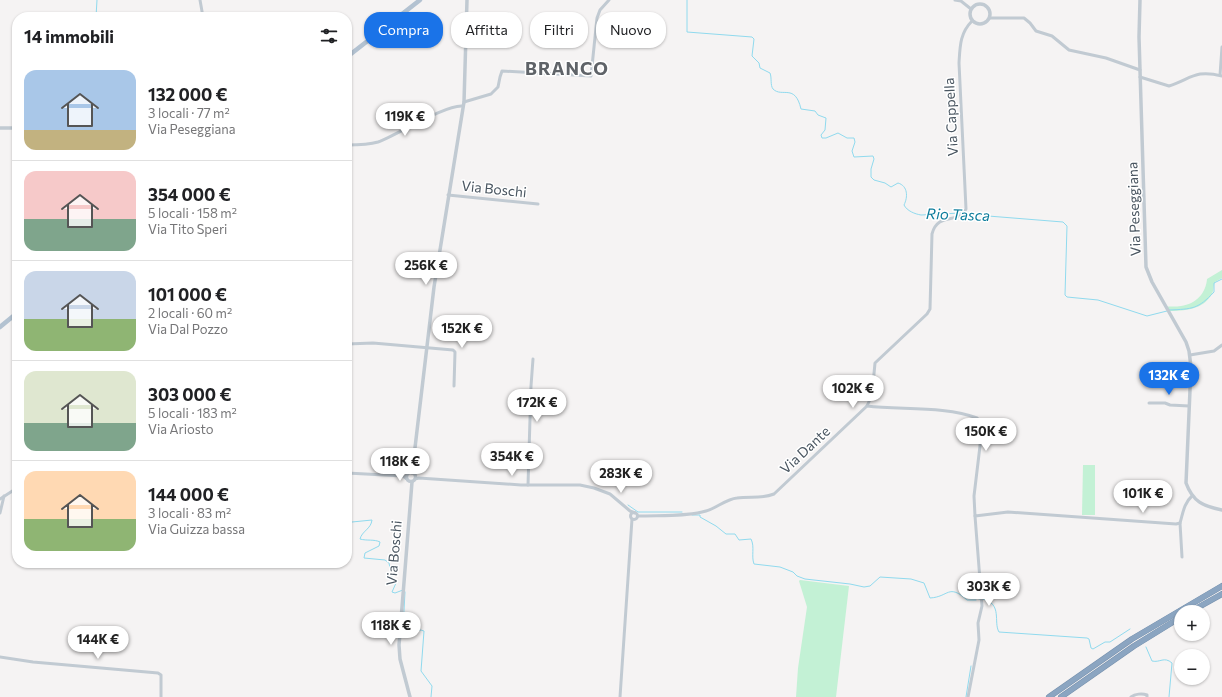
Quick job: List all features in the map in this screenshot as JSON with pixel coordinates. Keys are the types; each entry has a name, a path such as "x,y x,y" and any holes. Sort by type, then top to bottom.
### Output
{"highway":[{"path":"1048,697 1074,677 1132,639 1222,586"},
{"path":"1202,605 1222,594"},
{"path":"1061,697 1134,646 1174,621"}],"main road":[{"path":"352,53 420,0"},
{"path":"0,327 12,317"}],"street":[{"path":"200,0 202,12"},
{"name":"Via Boschi","path":"410,697 400,659 399,644 402,588 415,477 427,347 448,195 463,104 467,0"},
{"path":"352,145 380,141 433,116 490,94 498,87 502,72 591,76 597,18 600,10 609,0"},
{"path":"955,0 961,1 971,9"},
{"path":"984,5 986,0"},
{"name":"Via Peseggiana","path":"1140,0 1140,77 1146,266 1152,282 1186,342 1190,355 1191,367 1186,483 1192,496"},
{"path":"990,18 988,8 984,5 975,5 971,9 970,14 972,21 984,23 990,18 1024,18 1036,31 1052,36 1069,50 1106,58 1140,70"},
{"name":"Via Cappella","path":"963,214 966,208 961,111 960,43 966,27 972,21"},
{"path":"1140,77 1169,86 1201,73 1221,76 1222,47"},
{"path":"0,128 12,128"},
{"name":"Via Boschi","path":"448,195 538,204"},
{"name":"Via Dante","path":"634,519 698,513 708,511 730,500 738,498 766,497 774,494 870,403 875,363 927,314 930,309 932,234 934,226 943,219 963,214"},
{"path":"352,344 374,343 448,349 455,352 454,386"},
{"path":"1190,355 1214,351 1222,345"},
{"path":"528,485 531,379 534,359"},
{"path":"1149,403 1166,403 1170,405 1189,406"},
{"path":"867,406 892,409 933,410 977,418 981,422 980,446 974,496 979,586 982,606 978,623 978,640 968,697"},
{"path":"352,473 528,485 568,485 594,488 610,494 630,511 635,513 620,697"},
{"path":"407,477 415,477"},
{"path":"0,499 12,491"},
{"path":"0,513 4,496"},
{"path":"1182,557 1180,523 1188,500 1192,496 1201,503 1222,510"},
{"path":"630,511 634,519"},
{"path":"975,516 1008,512 1171,524 1180,523"},
{"path":"0,656 33,662 158,673 161,675 162,680 161,697"},
{"path":"1132,697 1134,695 1143,694 1147,695 1147,697"}],"green space":[{"path":"1222,270 1222,278 1215,282 1212,294 1204,303 1187,310 1180,311 1168,311 1165,307 1186,305 1196,300 1205,289 1207,279"},
{"path":"1083,465 1095,465 1095,515 1082,515"},
{"path":"799,581 849,586 836,697 796,697 798,668 807,607"}],"waterway":[{"path":"96,12 97,0"},
{"name":"Rio Tasca","path":"687,0 687,32 752,37 754,39 752,56 759,63 760,68 770,73 773,89 792,94 795,96 801,109 815,111 818,115 826,118 825,130 821,135 822,138 838,133 847,138 854,138 855,142 852,151 854,157 873,156 874,159 871,169 871,177 874,180 885,183 891,187 898,183 901,184 906,192 904,205 909,211 921,215 961,213"},
{"name":"Rio Tasca","path":"963,214 1063,222 1067,226 1065,295 1067,297 1098,300 1147,316 1167,311"},
{"name":"Rio Tasca","path":"1169,310 1184,309 1199,305 1214,292 1214,283 1222,279"},
{"path":"628,505 638,512 682,512"},
{"path":"692,515 700,515 700,517 716,526 726,534 735,534 739,540 751,539 753,545 754,564 780,567 805,579 864,587 870,586 880,577 911,579 924,583 930,598 941,596 948,592 956,592 967,600 976,600"},
{"path":"352,522 372,520 370,526 360,539 380,542 379,546 365,553 364,558 385,560 389,563 392,578 396,583 392,592 395,593 403,590"},
{"path":"405,592 403,629 408,631 424,631 421,671 432,686 431,697"},
{"path":"983,599 989,601 995,609 997,628 999,632 1087,638 1089,639 1091,648 1093,649 1105,642 1110,642 1130,629"},
{"path":"1146,647 1152,661 1167,660 1172,663 1169,697"},
{"path":"966,697 971,666"}],"district":[{"name":"BRANCO","path":"567,69"}]}
